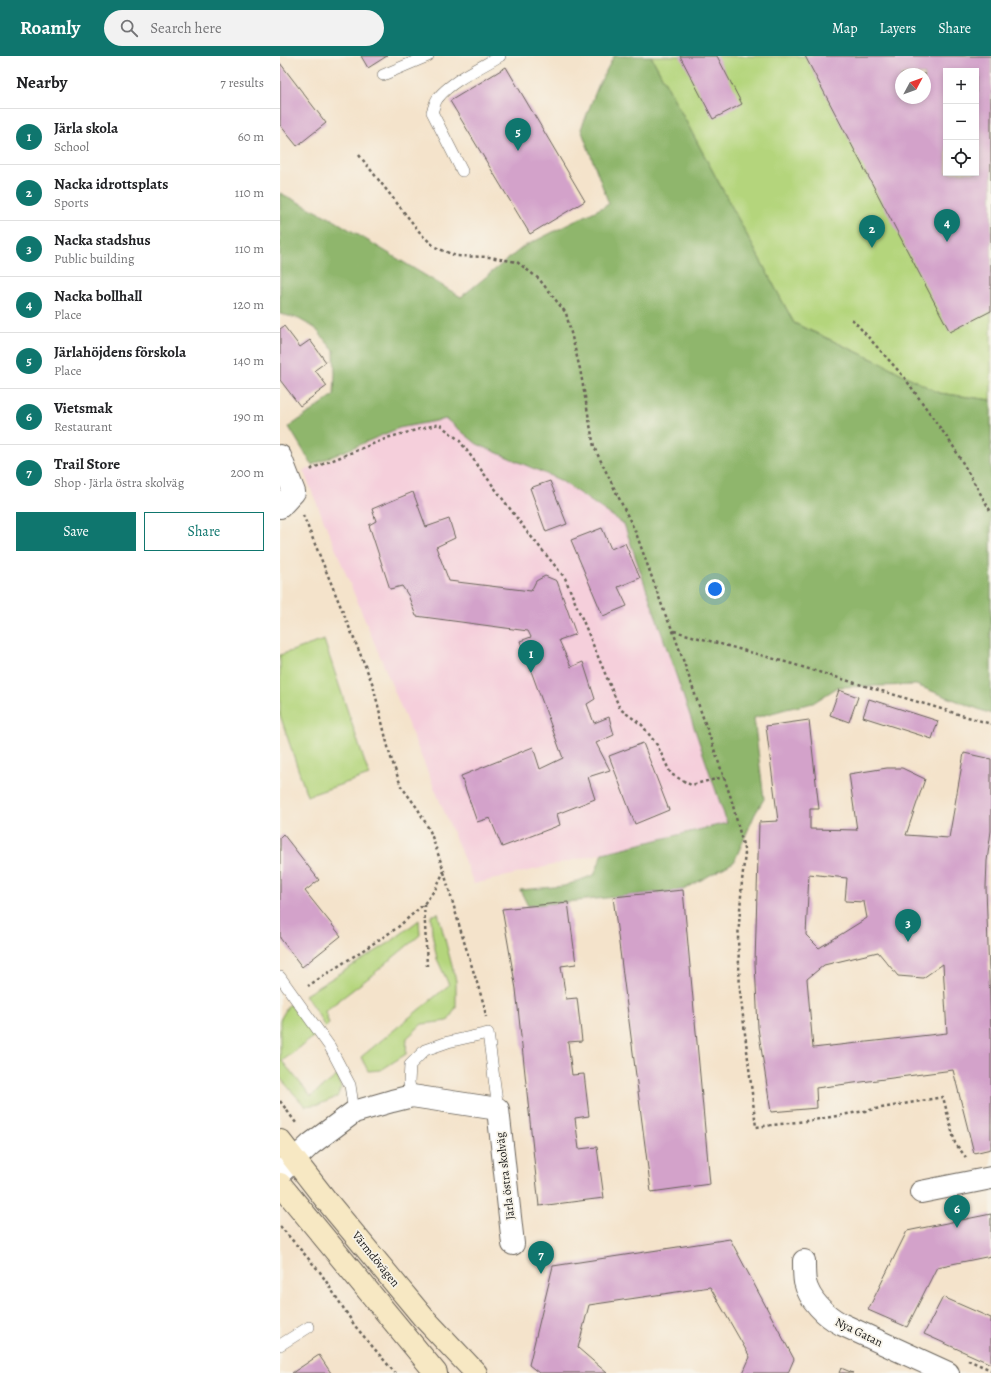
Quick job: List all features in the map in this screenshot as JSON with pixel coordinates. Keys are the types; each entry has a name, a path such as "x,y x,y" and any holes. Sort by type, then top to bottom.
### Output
{"main road":[{"name":"Värmdövägen","path":"280,1141 287,1166 476,1373"},
{"path":"280,1184 436,1373"}],"street":[{"path":"280,456 287,500"},
{"path":"287,1166 311,1144 354,1112 392,1101 412,1096 498,1109"},
{"name":"Järla östra skolväg","path":"498,1109 513,1244"},
{"path":"921,1192 991,1178"},
{"name":"Nya Gatan","path":"804,1261 805,1283 813,1300 830,1318 948,1373"}],"lane":[{"path":"383,75 428,56"},
{"path":"462,171 432,112 437,99 447,88 500,56"},
{"path":"280,977 330,1047 350,1085 354,1112"},
{"path":"412,1096 409,1083 410,1065 425,1050 448,1042 488,1034"},
{"name":"Järla östra skolväg","path":"488,1034 498,1109"},
{"path":"280,1346 309,1327"}],"path":[{"path":"359,155 422,235 435,248 456,256 489,257 518,262 539,279 566,314 580,369 594,447 636,533 665,614 673,631 731,798 745,853 738,939 740,991 756,1128 814,1120 942,1097 955,1143 970,1164"},
{"path":"852,319 904,377 953,446 991,512"},
{"path":"488,1034 484,1005 444,872 430,831 418,809 401,786 390,755 374,685 287,500 313,468 390,437 439,424 459,440 525,529 565,578 620,709 642,724 657,745 671,774 691,785 724,777"},
{"path":"673,631 789,663 991,724"},
{"path":"294,995 397,928 424,904 436,888 444,872"},
{"path":"424,904 427,966"},
{"path":"280,1226 320,1272 355,1326 395,1373"}],"shaded area":[{"path":"446,419 477,444 560,480 624,524 727,823 474,884 303,470 313,468 399,428"}],"green space":[{"path":"614,56 651,56 794,323 883,364 939,393 991,400 991,714 916,685 838,687 813,703 754,718 764,799 755,814 734,862 683,890 528,906 520,890 564,886 594,875 603,853 727,823 624,524 560,480 477,444 446,419 399,428 312,465 289,427 334,395 334,351 315,328 297,318 280,314 280,193 332,219 461,297 523,247 609,204 581,129 598,86"},
{"path":"651,56 991,56 991,400 939,393 883,364 794,323"},
{"path":"324,640 369,775 307,796 280,715 280,655"},
{"path":"438,913 456,981 456,1007 448,1021 422,1024 407,1038 406,1054 381,1070 368,1071 361,1057 449,985 437,959 432,933 431,916"},
{"path":"419,920 420,935 371,976 325,1011 329,1024 325,1028 305,995 389,943"},
{"path":"289,1004 304,1019 315,1036 282,1061 311,1096 338,1075 341,1088 337,1097 320,1104 305,1106 280,1078 280,1020"}],"building":[{"path":"361,56 387,56 368,68"},
{"path":"680,56 717,56 742,104 713,119"},
{"path":"805,56 991,56 991,311 950,332"},
{"path":"280,63 326,123 297,146 280,125"},
{"path":"506,67 585,201 530,234 450,101"},
{"path":"284,326 300,347 310,340 326,362 315,370 327,386 300,406 280,380 280,329"},
{"path":"550,481 567,524 546,532 530,488"},
{"path":"413,492 426,527 449,519 455,538 436,547 449,581 531,591 536,581 545,576 557,581 576,634 559,640 571,667 583,662 595,699 587,704 594,723 609,717 614,735 596,743 610,770 588,777 595,799 557,814 560,825 502,847 490,818 477,822 461,776 533,747 540,769 563,758 520,641 531,637 528,631 416,616 408,595 402,586 390,589 369,525 376,521 372,509"},
{"path":"602,528 611,549 625,543 640,578 618,587 627,606 603,616 571,540"},
{"path":"839,690 858,697 849,722 830,715"},
{"path":"869,699 938,721 932,739 863,717"},
{"path":"809,720 819,809 810,809 810,829 857,830 849,774 887,768 902,768 925,779 906,835 949,838 964,753 991,759 991,831 987,861 986,887 991,1034 991,1149 974,1153 953,1070 816,1088 817,1108 771,1112 758,1028 755,963 759,822 778,821 766,726","holes":["809,874 847,878 845,901 864,902 867,918 819,948 806,935","878,952 898,976 923,978 943,964 947,1033 813,1048 807,979 824,965"]},
{"path":"643,743 669,810 635,824 609,756"},
{"path":"283,834 319,880 305,891 341,936 302,967 280,938 280,837"},
{"path":"683,890 710,1184 651,1192 613,897"},
{"path":"568,902 576,964 561,966 566,999 577,998 582,1041 568,1042 572,1075 584,1074 589,1116 575,1118 579,1149 597,1147 604,1198 539,1206 516,989 502,909"},
{"path":"991,1214 991,1256 937,1267 907,1327 868,1310 907,1231"},
{"path":"730,1239 794,1359 788,1373 743,1373 750,1357 710,1287 589,1305 578,1348 607,1373 539,1373 529,1365 553,1266"},
{"path":"943,1297 991,1318 991,1364 924,1334"},
{"path":"319,1355 331,1373 292,1373"},
{"path":"841,1368 853,1373 839,1373"}],"place":[{"name":"Järlahöjdens förskola","path":"518,151"},
{"name":"Nacka bollhall","path":"947,242"},
{"name":"Nacka idrottsplats","path":"872,248"},
{"name":"Järla skola","path":"531,673"},
{"name":"Nacka stadshus","path":"908,942"},
{"name":"Vietsmak","path":"957,1228"},
{"name":"Trail Store","path":"541,1274"}]}
